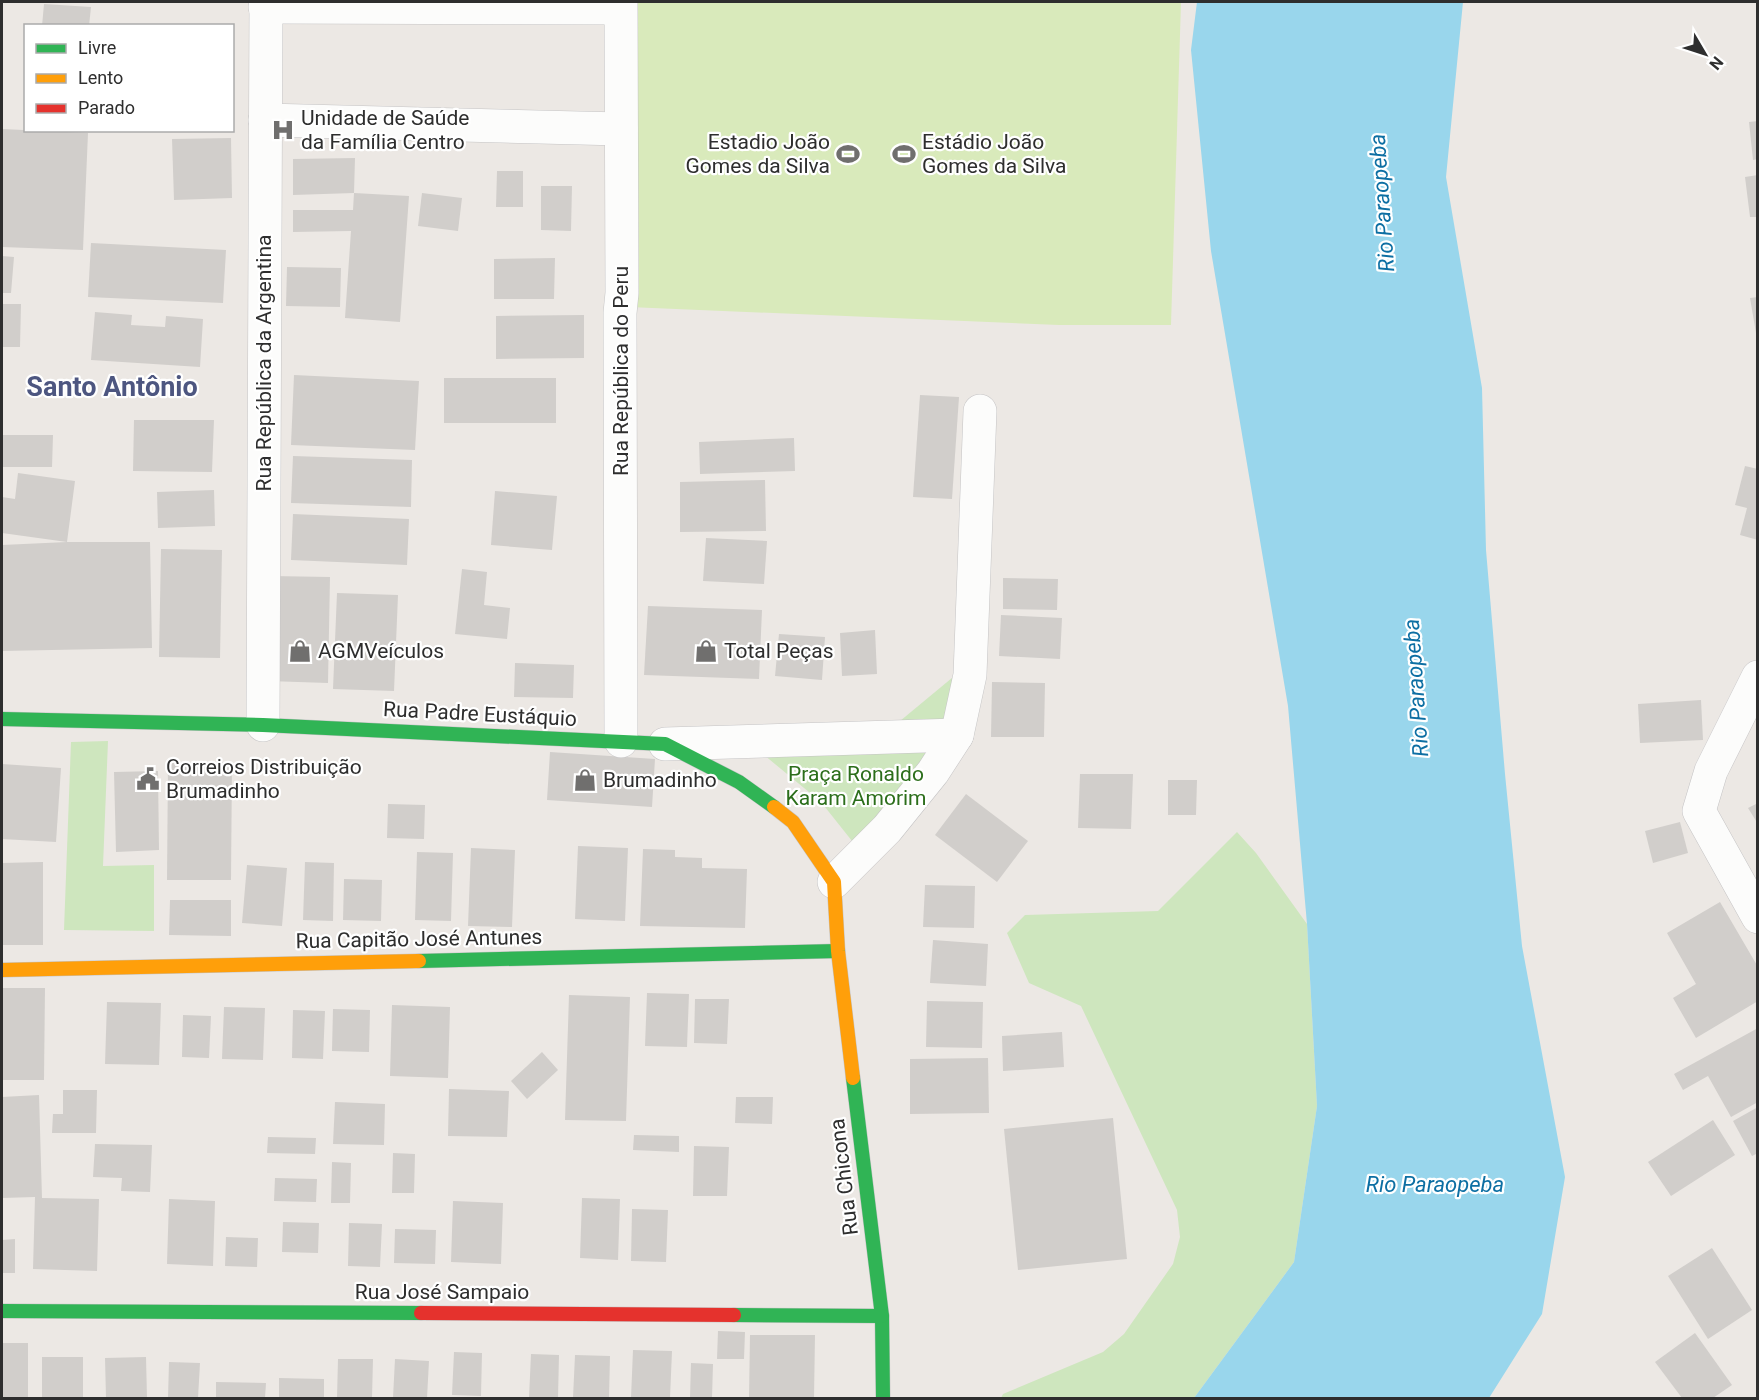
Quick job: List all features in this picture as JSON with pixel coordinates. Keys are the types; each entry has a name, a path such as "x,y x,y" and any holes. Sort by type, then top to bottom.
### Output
{"street":[{"path":"266,4 621,5"},
{"name":"Rua República da Argentina","path":"263,725 266,4"},
{"name":"Rua República do Peru","path":"621,5 621,741"},
{"path":"265,120 621,129"},
{"path":"838,951 834,882 893,820 933,772 957,735 970,675 980,411"},
{"path":"1758,677 1711,771 1699,811 1758,917"},
{"name":"Rua Padre Eustáquio","path":"2,719 263,725 665,744 739,782 793,822 834,882"},
{"path":"665,744 957,735"},
{"name":"Rua Capitão José Antunes","path":"2,970 838,951"},
{"name":"Rua Chicona","path":"838,951 882,1316 883,1398"},
{"name":"Rua José Sampaio","path":"2,1311 882,1316"}],"green space":[{"name":"Estadio João Gomes da Silva","path":"636,2 1181,2 1171,325 1059,325 629,307"},
{"name":"Praça Ronaldo Karam Amorim","path":"964,668 952,730 888,731"},
{"path":"108,741 103,866 154,865 154,931 64,930 71,742"},
{"name":"Praça Ronaldo Karam Amorim","path":"933,746 856,846 821,802 758,750"},
{"path":"1237,832 1256,853 1307,924 1317,1106 1294,1262 1194,1398 1001,1398 1003,1394 1103,1352 1124,1334 1173,1264 1180,1237 1177,1210 1081,1006 1029,983 1007,933 1025,915 1158,911"}],"water":[{"name":"Rio Paraopeba","path":"1197,2 1463,2 1446,177 1482,388 1486,550 1522,946 1565,1177 1542,1314 1489,1398 1194,1398 1294,1262 1317,1106 1307,924 1288,706 1211,251 1191,50"}],"building":[{"path":"44,4 91,7 89,24 42,24"},
{"path":"1758,121 1758,159 1753,160 1749,122"},
{"path":"2,129 24,130 24,132 88,133 83,250 2,247"},
{"path":"231,138 232,198 174,200 172,139"},
{"path":"355,158 354,193 293,195 293,159"},
{"path":"497,171 523,171 523,207 496,207"},
{"path":"1758,175 1758,217 1750,217 1745,177"},
{"path":"541,186 572,186 571,231 541,230"},
{"path":"354,193 409,196 400,322 345,318 351,231 293,232 293,210 353,210"},
{"path":"422,193 462,198 458,231 418,226"},
{"path":"91,243 226,250 223,303 88,297"},
{"path":"2,256 14,257 11,293 2,293"},
{"path":"555,258 554,299 494,299 494,259"},
{"path":"287,267 341,268 340,307 286,306"},
{"path":"1758,297 1758,333 1756,333 1750,298"},
{"path":"2,304 21,304 20,347 2,347"},
{"path":"95,312 132,315 131,325 165,327 166,316 203,319 200,367 91,360"},
{"path":"584,315 584,358 496,359 496,316"},
{"path":"294,375 419,381 415,450 291,445"},
{"path":"444,378 556,378 556,423 444,423"},
{"path":"920,395 959,397 952,499 913,497"},
{"path":"134,420 214,420 212,472 133,471"},
{"path":"2,435 53,435 52,467 2,467"},
{"path":"794,438 795,471 700,474 699,442"},
{"path":"293,456 412,460 411,507 291,503"},
{"path":"1745,466 1758,469 1758,540 1740,535 1747,508 1735,505"},
{"path":"18,473 75,481 67,542 2,533 2,497 15,499"},
{"path":"765,480 766,531 680,532 680,482"},
{"path":"214,490 215,526 158,528 157,492"},
{"path":"495,491 557,496 552,550 491,545"},
{"path":"293,514 409,519 407,565 291,560"},
{"path":"706,538 767,541 764,584 703,581"},
{"path":"150,542 152,648 2,651 2,545"},
{"path":"161,549 222,550 220,658 159,657"},
{"path":"462,569 487,572 484,605 510,608 507,639 455,634"},
{"path":"271,576 330,577 328,683 268,681"},
{"path":"1003,578 1058,579 1057,610 1003,609"},
{"path":"337,593 398,595 394,691 333,689"},
{"path":"648,606 762,610 759,679 644,675"},
{"path":"1001,615 1062,618 1060,659 999,656"},
{"path":"875,630 877,674 842,676 840,633"},
{"path":"779,634 825,637 822,680 775,676"},
{"path":"515,663 574,665 573,698 514,697"},
{"path":"992,682 1045,683 1044,737 991,737"},
{"path":"1701,700 1703,740 1640,743 1638,704"},
{"path":"550,752 655,759 652,807 547,800"},
{"path":"168,762 232,762 231,880 167,880"},
{"path":"2,764 61,768 56,842 2,839"},
{"path":"158,771 159,850 116,852 114,772"},
{"path":"1080,774 1133,774 1131,829 1078,828"},
{"path":"1168,780 1197,780 1196,815 1168,815"},
{"path":"966,794 1028,841 997,882 935,835"},
{"path":"1758,803 1758,824 1748,808"},
{"path":"388,804 425,805 424,839 387,838"},
{"path":"1680,822 1688,853 1653,863 1645,831"},
{"path":"578,846 628,848 625,921 575,919"},
{"path":"471,848 515,850 512,927 468,926"},
{"path":"643,849 675,850 675,857 702,858 702,868 747,869 745,928 640,926"},
{"path":"417,852 453,853 451,921 415,920"},
{"path":"43,862 43,945 2,945 2,863"},
{"path":"305,862 334,863 333,921 303,920"},
{"path":"247,865 287,868 282,926 242,923"},
{"path":"344,879 382,880 381,921 343,920"},
{"path":"925,885 975,886 974,928 923,927"},
{"path":"170,900 231,900 231,936 169,935"},
{"path":"1720,902 1758,967 1758,1001 1696,1038 1673,998 1696,984 1667,933"},
{"path":"933,940 988,944 986,986 930,983"},
{"path":"2,988 45,988 44,1080 2,1080"},
{"path":"647,993 689,994 687,1047 645,1046"},
{"path":"569,995 630,997 626,1121 565,1120"},
{"path":"695,999 729,999 727,1044 694,1043"},
{"path":"927,1001 983,1002 982,1048 926,1047"},
{"path":"107,1002 161,1003 159,1065 105,1064"},
{"path":"392,1005 450,1007 448,1078 390,1076"},
{"path":"224,1007 265,1008 263,1060 222,1059"},
{"path":"333,1009 370,1010 369,1052 332,1051"},
{"path":"293,1010 325,1011 323,1059 292,1058"},
{"path":"183,1015 211,1016 209,1058 182,1057"},
{"path":"1758,1028 1758,1102 1731,1117 1708,1076 1683,1090 1674,1074"},
{"path":"1062,1032 1064,1067 1003,1071 1002,1036"},
{"path":"542,1052 558,1070 527,1099 511,1081"},
{"path":"988,1058 989,1113 910,1114 910,1059"},
{"path":"449,1089 509,1091 507,1137 448,1136"},
{"path":"63,1090 97,1090 96,1133 52,1133 53,1114 63,1114"},
{"path":"39,1095 42,1198 99,1199 97,1271 33,1269 35,1197 2,1198 2,1097"},
{"path":"736,1097 773,1097 772,1124 735,1123"},
{"path":"335,1102 385,1104 384,1145 333,1144"},
{"path":"1758,1107 1758,1153 1752,1156 1733,1121"},
{"path":"1113,1118 1127,1259 1018,1270 1004,1129"},
{"path":"1713,1120 1735,1155 1671,1196 1648,1162"},
{"path":"634,1135 679,1136 679,1152 633,1150"},
{"path":"268,1137 316,1138 315,1154 267,1153"},
{"path":"95,1144 152,1145 150,1192 121,1191 122,1178 93,1177"},
{"path":"694,1146 729,1147 727,1196 693,1196"},
{"path":"393,1153 415,1154 414,1193 392,1193"},
{"path":"332,1162 351,1163 350,1203 331,1203"},
{"path":"275,1178 317,1179 316,1202 274,1201"},
{"path":"582,1198 620,1199 618,1260 580,1258"},
{"path":"169,1199 215,1201 213,1266 167,1264"},
{"path":"453,1201 503,1203 501,1264 451,1262"},
{"path":"632,1209 668,1210 666,1262 631,1261"},
{"path":"283,1222 319,1223 318,1253 282,1252"},
{"path":"349,1223 382,1224 380,1267 348,1266"},
{"path":"395,1229 436,1230 435,1264 394,1263"},
{"path":"226,1237 258,1238 257,1267 225,1266"},
{"path":"15,1239 15,1273 2,1273 2,1240"},
{"path":"1712,1248 1752,1310 1708,1339 1668,1276"},
{"path":"718,1331 745,1332 744,1359 717,1359"},
{"path":"1695,1333 1732,1385 1713,1398 1682,1398 1655,1362"},
{"path":"750,1335 815,1335 814,1398 749,1398"},
{"path":"2,1343 28,1343 28,1398 2,1398"},
{"path":"633,1350 672,1351 670,1398 631,1398"},
{"path":"454,1352 482,1353 481,1396 452,1395"},
{"path":"531,1354 559,1355 558,1398 529,1398"},
{"path":"575,1355 610,1356 609,1398 573,1398"},
{"path":"42,1357 83,1357 83,1398 42,1398"},
{"path":"146,1357 147,1398 106,1398 105,1358"},
{"path":"338,1359 373,1359 372,1398 337,1398"},
{"path":"395,1359 429,1361 427,1398 393,1398"},
{"path":"169,1362 200,1363 198,1398 168,1398"},
{"path":"691,1363 713,1364 712,1398 690,1398"},
{"path":"279,1378 324,1379 324,1398 279,1398"},
{"path":"216,1382 266,1383 265,1398 216,1398"}],"traffic: fast":[{"path":"2,719 263,725 665,744 739,782 774,807"},
{"path":"419,961 838,951"},
{"path":"853,1078 882,1316 883,1398"},
{"path":"2,1311 421,1313"},
{"path":"734,1315 882,1316"}],"traffic: slow":[{"path":"774,807 793,822 834,882 838,951 853,1078"},
{"path":"2,970 419,961"}],"traffic: jam":[{"path":"421,1313 734,1315"}],"place":[{"name":"Unidade de Saúde da Família Centro","path":"283,130"},
{"name":"Estadio João Gomes da Silva","path":"848,154"},
{"name":"Estádio João Gomes da Silva","path":"904,154"},
{"name":"AGMVeículos","path":"300,651"},
{"name":"Total Peças","path":"706,651"},
{"name":"Correios Distribuição Brumadinho","path":"148,779"},
{"name":"Brumadinho","path":"585,780"}],"district":[{"name":"Santo Antônio","path":"112,387"}]}
